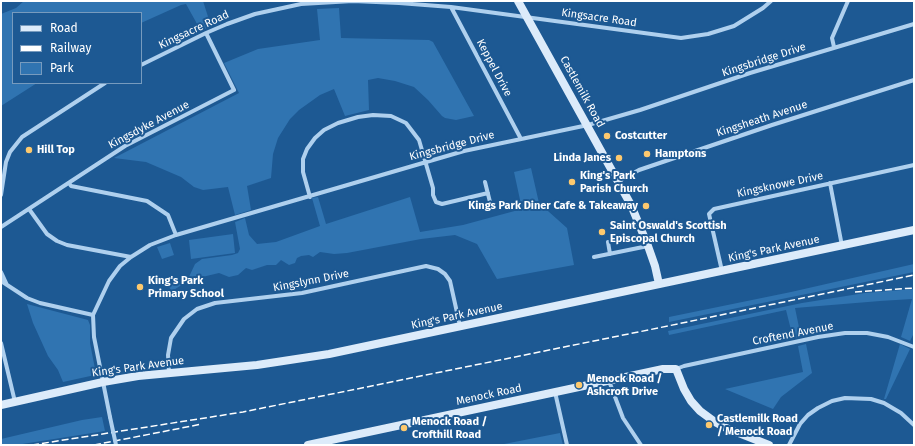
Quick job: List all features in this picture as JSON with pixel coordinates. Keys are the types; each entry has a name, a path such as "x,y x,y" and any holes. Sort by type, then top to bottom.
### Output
{"main road":[{"name":"Castlemilk Road","path":"518,1 636,214 655,266 659,284"},
{"name":"King's Park Avenue","path":"1,405 103,382 169,372 283,362 329,354 914,230"},
{"name":"Menock Road","path":"308,445 663,369 676,369"},
{"path":"676,369 684,389 691,401 700,411 726,428 769,445"}],"street":[{"name":"Kingsacre Road","path":"142,65 206,33 255,14 301,4 353,1 450,7 681,38 708,34 734,26 763,8 771,1"},
{"path":"834,47 832,38 848,1"},
{"name":"Keppel Drive","path":"450,7 522,139"},
{"name":"Kingsbridge Drive","path":"116,445 94,337 93,315 109,281 120,266 150,245 176,235 464,151 588,125 640,110 750,73 914,24"},
{"name":"Kingsdyke Avenue","path":"1,227 125,146 234,90 206,33"},
{"name":"Kingsheath Avenue","path":"619,181 639,170 772,125 914,80"},
{"path":"1,195 6,162 10,152 22,137 103,84"},
{"path":"310,197 303,172 303,159 307,149 315,138 324,130 338,123 373,115 391,116 406,123 419,140 436,202 442,204 454,202 488,193"},
{"name":"Kingsknowe Drive","path":"722,271 709,214 714,209 914,165"},
{"path":"485,182 490,202"},
{"path":"69,183 71,186 147,201 168,215 176,235"},
{"path":"830,183 842,246"},
{"path":"29,210 47,234 57,241 67,245 131,257"},
{"path":"608,242 610,254"},
{"path":"594,257 648,246"},
{"name":"Kingslynn Drive","path":"169,372 169,351 171,338 184,319 193,312 202,308 215,303 255,300 302,293 426,266 438,269 445,274 450,281 460,326"},
{"path":"1,272 7,285"},
{"path":"1,281 34,301 93,315"},
{"name":"Croftend Avenue","path":"676,369 796,342 845,333 867,333 888,337 914,347"},
{"path":"1,343 15,402"},
{"path":"609,381 623,418 641,445"},
{"path":"555,392 567,445"},
{"path":"789,445 800,424 808,415 832,401 845,398 871,399 884,403 901,414 914,426"}],"green space":[{"path":"24,1 203,1 211,26 201,31 186,4 142,23 142,12 12,12 12,84 35,84 1,106 1,14 16,8"},
{"path":"339,8 341,38 429,40 433,42 474,116 456,120 445,118 414,87 395,81 378,78 368,80 369,110 345,116 334,89 320,95 299,110 290,119 278,138 273,154 271,178 247,186 251,210 235,215 228,187 203,190 194,187 181,177 146,162 114,158 239,93 224,63 258,49 320,40 317,9"},
{"path":"531,168 539,203 567,228 574,265 497,279 477,244 455,235 421,239 347,253 334,254 320,252 313,257 309,255 301,256 297,258 295,263 289,265 281,260 276,265 267,265 252,270 246,268 238,275 229,277 219,273 198,278 188,281 172,291 168,286 188,279 195,264 202,259 238,253 240,249 235,222 245,218 249,235 257,244 276,242 320,226 312,198 318,197 326,224 410,197 420,232 463,225 522,209 514,172"},
{"path":"233,234 235,253 191,259 189,240"},
{"path":"170,243 174,255 162,259 157,247"},
{"path":"914,264 914,272 669,322 669,317 791,292"},
{"path":"914,289 914,333 910,341 901,337 912,299 795,308 801,337 793,338 786,310 669,335 668,331 802,303 865,293"},
{"path":"27,304 88,320 90,325 90,343 95,375 63,382 58,370 48,356 33,323"},
{"path":"806,344 812,373 781,397 773,409 725,389 803,372 798,346"},
{"path":"900,344 910,349 886,399 884,399"},
{"path":"102,417 105,431 16,445 1,445 1,439 82,420"},
{"path":"560,433 563,445 499,445"}],"railway":[{"path":"32,445 243,412 914,275"},
{"path":"855,292 914,288"},
{"path":"94,445 202,424"}],"place":[{"name":"Costcutter","path":"607,136"},
{"name":"Hill Top","path":"29,150"},
{"name":"Hamptons","path":"647,154"},
{"name":"Linda Janes","path":"619,158"},
{"name":"King's Park Parish Church","path":"572,182"},
{"name":"Kings Park Diner Cafe & Takeaway","path":"646,206"},
{"name":"Saint Oswald's Scottish Episcopal Church","path":"602,232"},
{"name":"King's Park Primary School","path":"140,287"},
{"name":"Menock Road / Ashcroft Drive","path":"579,385"},
{"name":"Castlemilk Road / Menock Road","path":"709,425"},
{"name":"Menock Road / Crofthill Road","path":"404,428"}]}
